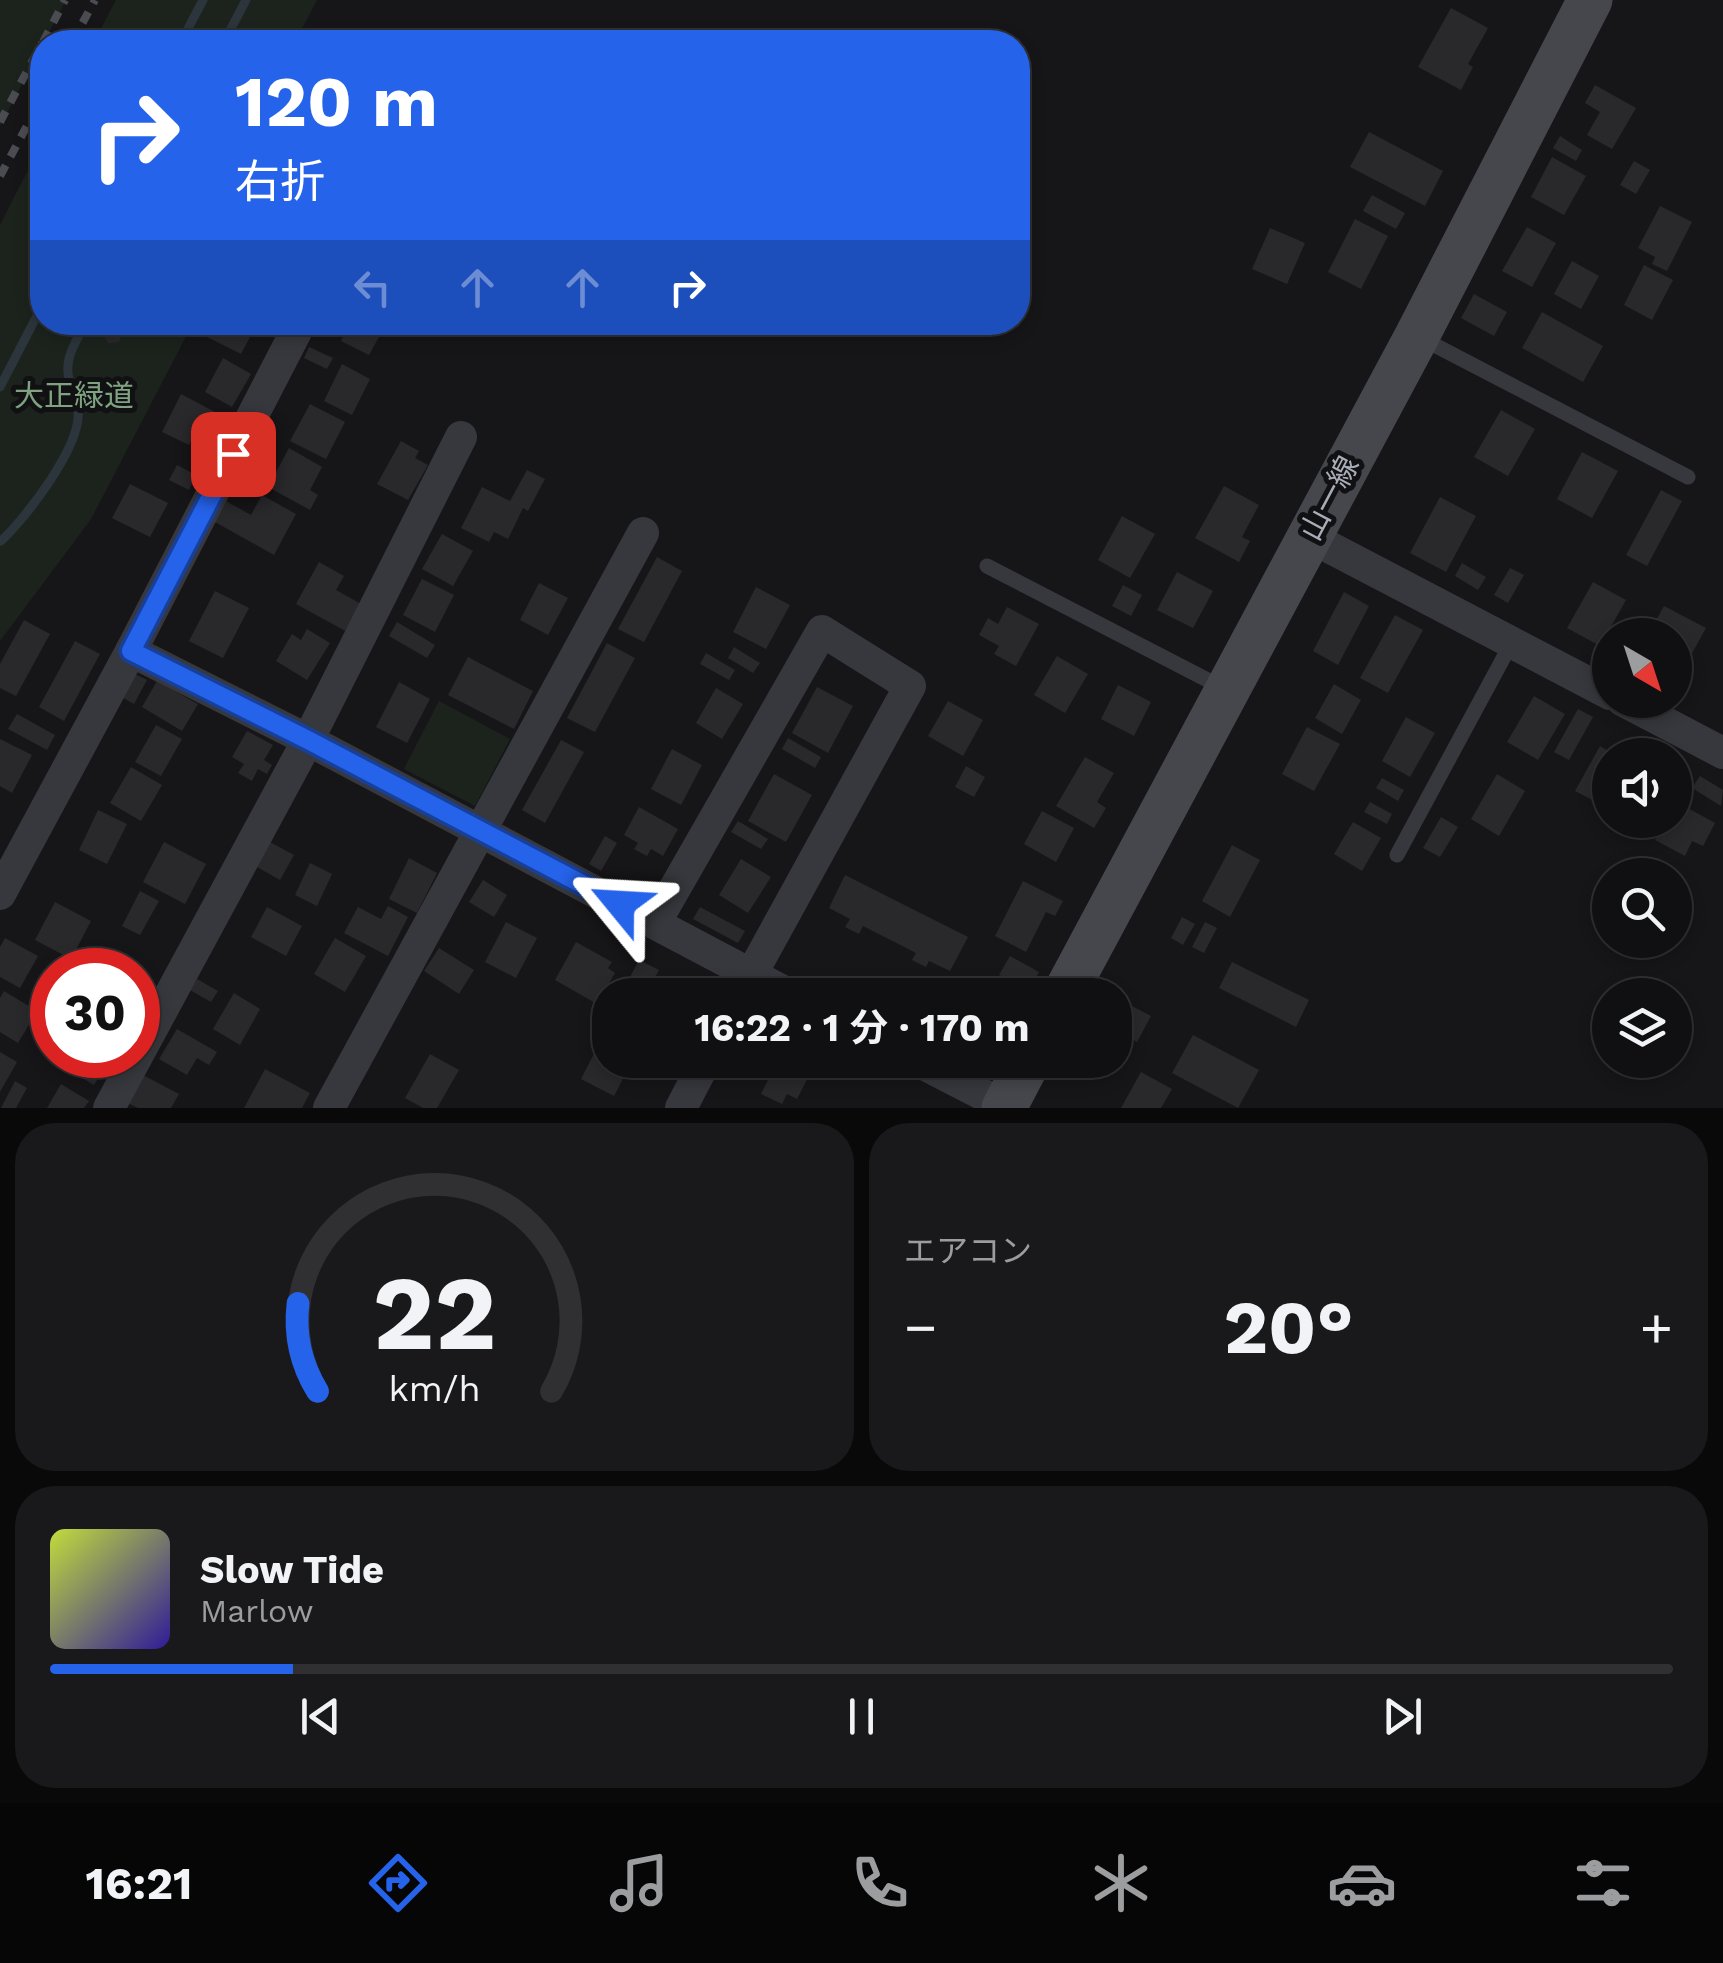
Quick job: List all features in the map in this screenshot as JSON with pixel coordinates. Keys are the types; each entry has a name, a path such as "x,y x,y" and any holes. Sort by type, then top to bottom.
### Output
{"street":[{"name":"山一線","path":"1073,978 1417,336 1590,0"},
{"path":"0,894 294,335"},
{"path":"109,1108 308,740 461,437"},
{"path":"329,1108 643,532"},
{"path":"1308,536 1592,684"},
{"path":"656,923 822,632 910,686 749,978"},
{"path":"131,651 656,923 735,978"},
{"path":"1656,718 1723,753"},
{"path":"681,1108 697,1078"},
{"path":"950,1078 1004,1107 1019,1078"}],"lane":[{"path":"1417,336 1688,478"},
{"path":"987,566 1226,690"},
{"path":"1397,855 1512,642"}],"green space":[{"path":"0,0 66,0 50,30 30,30 30,69 0,126"},
{"path":"116,0 317,0 301,30 100,30"},
{"name":"大正緑道","path":"30,166 30,335 187,335 91,519 0,641 0,225"},
{"path":"439,701 510,739 475,806 404,769"}],"building":[{"path":"1451,8 1488,28 1468,64 1473,67 1461,90 1418,67"},
{"path":"1595,85 1636,108 1612,149 1587,135 1600,112 1585,103"},
{"path":"1369,132 1443,171 1425,206 1350,167"},
{"path":"1560,136 1582,150 1576,161 1553,148"},
{"path":"1552,157 1586,176 1564,215 1531,197"},
{"path":"1634,161 1650,170 1636,194 1620,185"},
{"path":"1372,195 1405,213 1396,229 1363,211"},
{"path":"1660,206 1692,222 1667,271 1652,264 1655,257 1638,248"},
{"path":"1355,219 1388,236 1361,289 1328,272"},
{"path":"1527,227 1556,243 1532,287 1502,271"},
{"path":"1270,228 1305,243 1287,284 1252,269"},
{"path":"1572,261 1599,276 1581,309 1554,294"},
{"path":"1644,265 1673,280 1652,320 1624,305"},
{"path":"1474,294 1507,312 1494,336 1461,318"},
{"path":"1542,312 1603,346 1583,382 1522,348"},
{"path":"103,335 121,335 119,342 108,343"},
{"path":"206,335 251,335 241,354"},
{"path":"344,335 380,335 369,355 341,341"},
{"path":"309,347 333,358 327,369 304,358"},
{"path":"223,358 251,374 232,407 205,392"},
{"path":"342,364 370,379 352,415 324,401"},
{"path":"181,394 217,413 206,435 197,431 189,445 162,432"},
{"path":"310,404 345,422 326,459 290,441"},
{"path":"1501,410 1535,429 1508,476 1474,457"},
{"path":"401,441 419,451 415,458 428,465 408,500 377,484"},
{"path":"289,448 322,467 310,490 318,495 310,510 268,487"},
{"path":"1582,452 1618,471 1592,518 1557,499"},
{"path":"177,465 196,475 189,490 169,480"},
{"path":"527,470 545,479 528,511 523,508 508,539 494,532 489,542 461,528 482,487 510,501"},
{"path":"130,484 168,503 150,537 112,518"},
{"path":"1224,486 1259,505 1242,537 1250,541 1239,562 1195,538"},
{"path":"1661,490 1682,501 1647,566 1626,555"},
{"path":"262,495 296,514 274,555 215,522 226,501 251,515"},
{"path":"1440,497 1476,516 1446,572 1410,553"},
{"path":"1122,516 1155,534 1130,578 1098,560"},
{"path":"442,534 473,551 453,586 422,569"},
{"path":"657,557 682,571 644,642 618,629"},
{"path":"319,562 344,576 336,590 363,605 349,633 296,604"},
{"path":"1462,563 1486,577 1478,590 1455,576"},
{"path":"1510,568 1524,575 1508,603 1494,595"},
{"path":"1177,572 1213,591 1193,628 1157,610"},
{"path":"422,579 454,595 435,632 403,615"},
{"path":"1593,582 1626,600 1616,618 1592,618 1592,642 1567,628"},
{"path":"539,583 568,598 548,635 520,620"},
{"path":"1123,585 1142,595 1131,616 1112,606"},
{"path":"756,587 790,605 766,649 733,632"},
{"path":"215,591 249,608 223,658 189,641"},
{"path":"1344,592 1369,606 1338,665 1313,651"},
{"path":"1664,606 1687,618 1657,618"},
{"path":"1007,607 1039,624 1016,666 994,654 999,646 979,635 988,618 998,624"},
{"path":"1395,615 1423,630 1388,693 1360,678"},
{"path":"24,620 50,634 16,696 0,688 0,664"},
{"path":"1692,621 1706,628 1692,653"},
{"path":"397,622 435,645 427,658 389,636"},
{"path":"307,629 330,643 307,680 276,661 292,634 301,640"},
{"path":"75,641 100,654 64,721 39,707"},
{"path":"607,643 635,658 595,732 567,718"},
{"path":"734,647 760,663 753,673 728,658"},
{"path":"706,653 735,670 729,680 700,664"},
{"path":"1057,656 1088,674 1065,713 1034,695"},
{"path":"468,657 533,691 514,729 448,695"},
{"path":"133,673 147,680 134,704 121,697"},
{"path":"157,681 198,704 182,731 142,707"},
{"path":"399,682 430,699 407,743 376,727"},
{"path":"1334,684 1361,700 1342,734 1315,718"},
{"path":"1118,685 1151,702 1134,736 1101,719"},
{"path":"817,687 853,706 828,753 792,733"},
{"path":"716,688 743,704 722,739 696,723"},
{"path":"1534,696 1565,714 1538,760 1507,742"},
{"path":"948,701 983,720 963,756 928,736"},
{"path":"1578,709 1592,716 1569,760 1554,752"},
{"path":"17,714 55,735 47,750 8,729"},
{"path":"1406,717 1435,733 1410,777 1382,761"},
{"path":"156,725 182,739 161,776 135,762"},
{"path":"1307,727 1340,744 1314,791 1282,774"},
{"path":"247,731 273,745 264,760 272,765 267,774 258,769 252,781 238,773 244,764 232,757"},
{"path":"788,738 821,757 815,768 782,749"},
{"path":"0,739 32,755 12,793 0,786"},
{"path":"561,740 584,752 545,823 522,810"},
{"path":"672,749 702,765 681,805 651,789"},
{"path":"1085,757 1114,773 1097,802 1106,808 1094,828 1056,806"},
{"path":"1592,760 1592,800 1575,791"},
{"path":"966,766 985,777 974,797 955,787"},
{"path":"131,767 162,785 141,821 110,803"},
{"path":"774,774 812,795 786,842 748,821"},
{"path":"1497,774 1525,791 1499,836 1471,819"},
{"path":"1700,776 1723,790 1721,806 1692,788"},
{"path":"1382,778 1404,790 1398,801 1376,788"},
{"path":"1370,802 1392,814 1387,824 1364,812"},
{"path":"639,807 678,829 663,856 651,849 647,856 634,849 638,843 624,835"},
{"path":"98,810 127,824 107,864 79,850"},
{"path":"1692,810 1715,823 1703,846 1692,841 1685,856 1655,840 1692,838"},
{"path":"1042,811 1074,828 1056,862 1024,844"},
{"path":"1441,817 1458,827 1440,857 1423,848"},
{"path":"738,821 768,839 761,849 731,832"},
{"path":"1353,822 1381,838 1362,871 1334,854"},
{"path":"605,836 617,843 601,871 589,864"},
{"path":"164,842 206,864 185,904 143,882"},
{"path":"270,842 294,855 280,880 257,867"},
{"path":"1232,845 1260,860 1230,917 1202,901"},
{"path":"409,858 437,873 417,913 389,899"},
{"path":"741,859 771,877 748,913 719,895"},
{"path":"310,863 332,874 317,906 295,895"},
{"path":"845,875 968,937 950,971 929,961 926,967 912,960 916,953 863,926 859,934 845,927 850,919 829,908"},
{"path":"483,880 507,895 494,917 469,902"},
{"path":"1023,881 1063,901 1055,916 1046,912 1026,952 995,936"},
{"path":"140,891 159,901 140,935 122,926"},
{"path":"55,902 91,921 77,948 50,948 35,940"},
{"path":"388,906 408,917 388,956 344,933 358,907 381,919"},
{"path":"267,907 302,926 286,956 251,937"},
{"path":"700,907 745,931 738,943 693,919"},
{"path":"1182,917 1195,924 1183,945 1171,938"},
{"path":"506,922 537,938 516,978 485,962"},
{"path":"1205,922 1217,928 1204,953 1192,947"},
{"path":"5,938 30,952 30,970 20,988 0,977 0,947"},
{"path":"335,938 366,956 345,992 314,974"},
{"path":"576,942 612,962 608,968 615,973 612,978 592,978 592,1001 555,980"},
{"path":"439,948 474,970 459,994 424,971"},
{"path":"1010,956 1039,972 1036,978 999,975"},
{"path":"639,960 659,970 655,978 630,978"},
{"path":"1232,962 1309,1000 1296,1027 1219,988"},
{"path":"197,979 218,991 211,1002 190,990"},
{"path":"4,991 30,1007 30,1023 18,1043 0,1032 0,998"},
{"path":"234,993 260,1009 240,1045 213,1029"},
{"path":"1132,1006 1151,1016 1137,1042 1132,1039"},
{"path":"177,1029 217,1052 209,1065 197,1058 187,1075 160,1057"},
{"path":"1193,1035 1259,1070 1238,1108 1172,1073"},
{"path":"0,1052 17,1062 0,1092"},
{"path":"430,1054 459,1070 437,1108 423,1108 405,1098"},
{"path":"592,1058 592,1078 623,1078 614,1096 581,1079"},
{"path":"265,1069 310,1093 302,1108 244,1108"},
{"path":"1141,1072 1172,1089 1161,1108 1121,1108"},
{"path":"141,1078 179,1094 171,1108 138,1108 128,1103"},
{"path":"769,1078 808,1078 797,1099 787,1094 782,1104 761,1094"},
{"path":"15,1081 27,1088 16,1108 1,1108"},
{"path":"61,1084 89,1101 84,1108 47,1108"}],"waterway":[{"path":"187,30 203,0"},
{"path":"230,30 246,0"},
{"path":"0,387 30,329"},
{"path":"1,541 37,499 71,442 78,411 68,366 79,335"}],"railway":[{"path":"49,30 65,0"},
{"path":"79,30 95,0"},
{"path":"0,122 30,66"},
{"path":"0,176 30,120"}],"route":[{"path":"233,454 131,651 620,904"}]}
